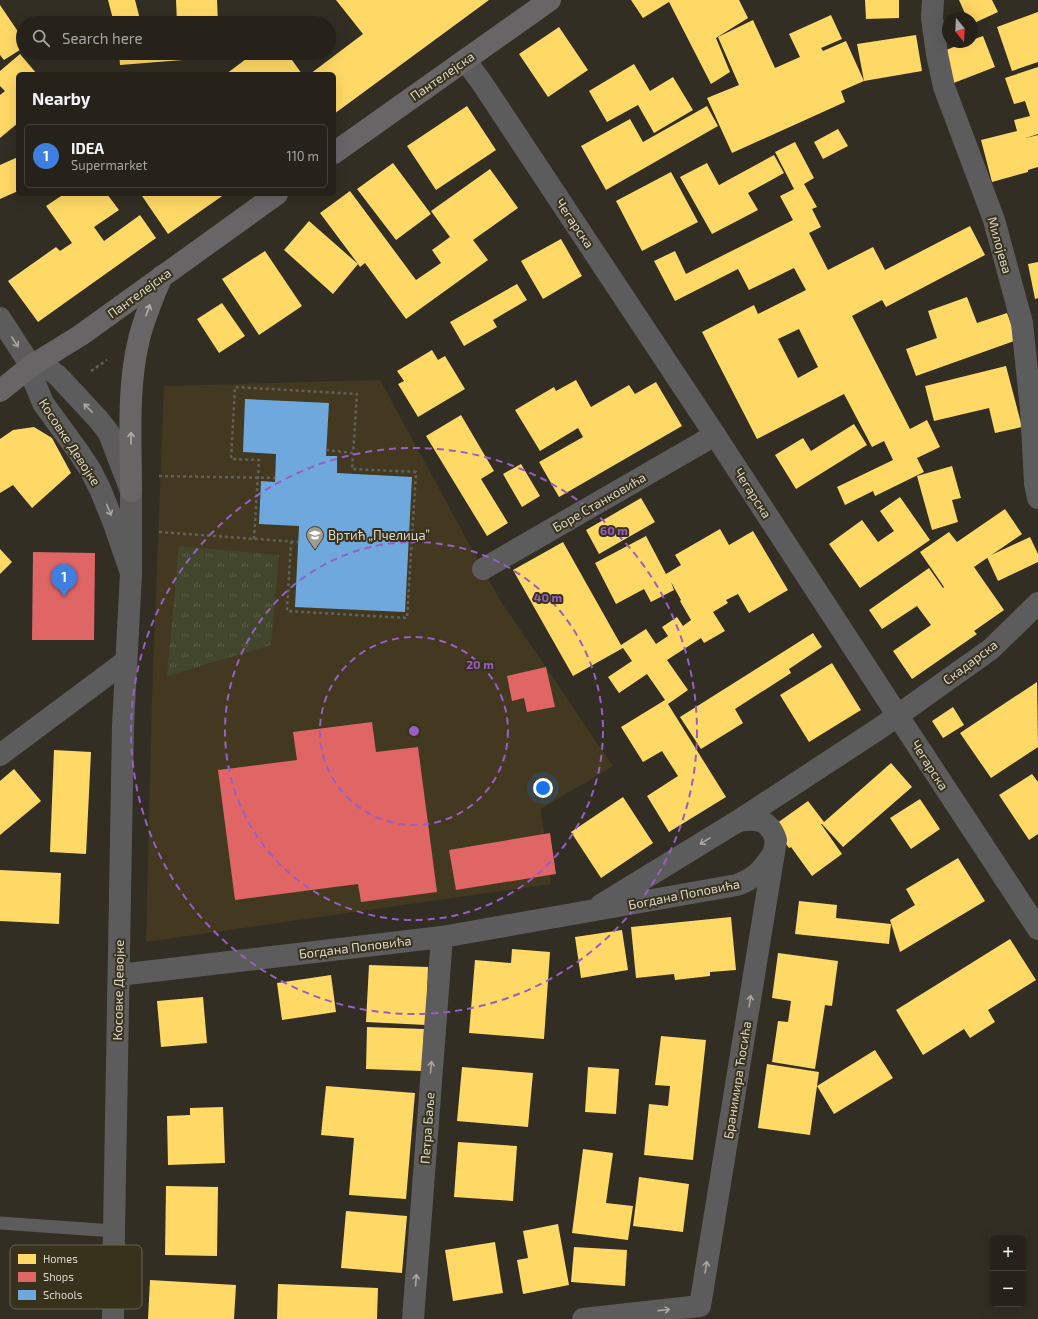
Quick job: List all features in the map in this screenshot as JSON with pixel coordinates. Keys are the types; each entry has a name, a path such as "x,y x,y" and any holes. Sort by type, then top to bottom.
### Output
{"main road":[{"name":"Пантелејска","path":"336,152 550,0"},
{"name":"Пантелејска","path":"0,391 31,366 81,335 274,196"},
{"path":"131,491 131,400 134,368 139,338 162,276"}],"street":[{"name":"Милојева","path":"933,0 932,18 937,54 944,87 994,220 1022,323 1031,409 1035,483 1038,498"},
{"name":"Чегарска","path":"465,60 482,83 715,435 1038,929"},
{"path":"0,318 31,366"},
{"name":"Косовке Девојке","path":"114,1245 122,726 131,573 131,491 109,432 58,376 41,366 31,366 34,381 43,403 88,465 100,489 131,573"},
{"name":"Боре Станковића","path":"483,569 715,435"},
{"name":"Скадарска","path":"898,716 991,649 1038,603"},
{"path":"0,755 126,661"},
{"name":"Богдана Поповића","path":"590,912 738,821 898,716"},
{"name":"Богдана Поповића","path":"119,975 442,937 737,885 749,881 760,873 774,854 776,840 773,831 766,822 751,818 738,821"},
{"name":"Бранимира Ћосића","path":"583,1319 700,1306 774,854"},
{"name":"Петра Баље","path":"413,1319 442,937"},
{"name":"Косовке Девојке","path":"113,1309 113,1319"}],"lane":[{"path":"0,1223 114,1231"}],"path":[{"path":"87,374 113,356"},
{"path":"254,539 259,460 231,459 235,387 357,394 352,469 416,472 406,618 287,611 291,542"},
{"path":"326,450 353,453"},
{"path":"156,476 275,478"},
{"path":"154,531 298,542"}],"shaded area":[{"path":"380,380 498,597 613,766 541,809 551,884 146,942 152,696 164,386"}],"green space":[{"path":"179,546 279,555 271,645 167,676"}],"building: Homes":[{"path":"108,0 135,0 139,16 112,16"},
{"path":"176,0 217,0 218,16 177,16"},
{"path":"336,0 489,0 336,113 336,72 313,72 329,60 336,60 336,54 363,34"},
{"path":"631,0 739,0 748,18 716,38 730,72 711,84 669,2 643,18"},
{"path":"865,0 899,0 899,18 866,19"},
{"path":"959,0 992,0 998,12 978,21 978,12 964,12"},
{"path":"0,5 16,29 16,52 4,60 0,55"},
{"path":"1038,12 1038,62 1012,71 997,27"},
{"path":"831,15 842,39 821,48 823,51 846,41 864,81 841,91 845,102 732,153 707,98 739,85 718,37 753,20 775,68 800,57 789,34"},
{"path":"559,27 588,70 548,97 519,54"},
{"path":"916,35 922,71 864,81 857,44"},
{"path":"983,36 995,67 951,84 939,53 951,48 978,48 978,38"},
{"path":"16,57 16,60 25,60 35,72 16,72 16,125 0,138 0,95 5,91 0,86 0,71"},
{"path":"120,60 183,60 120,65"},
{"path":"245,60 292,60 301,72 229,72"},
{"path":"634,64 650,91 673,77 693,110 654,133 638,105 607,122 589,91"},
{"path":"1038,67 1038,134 1026,138 1038,135 1038,167 1028,170 1028,172 992,182 981,140 1017,131 1014,120 1030,116 1025,101 1014,104 1005,78"},
{"path":"467,106 496,150 436,190 407,146"},
{"path":"707,106 718,126 606,190 581,146 630,119 643,142"},
{"path":"838,129 848,146 823,159 814,142"},
{"path":"795,142 814,178 804,184 817,207 812,209 821,227 809,233 828,270 873,247 885,270 970,226 985,255 886,307 882,300 852,316 910,429 927,420 940,447 917,458 924,472 875,496 873,491 845,505 837,487 893,460 884,441 872,447 844,394 757,439 702,332 754,305 758,314 806,290 794,268 749,290 738,269 675,301 654,261 675,251 686,274 793,220 780,196 794,189 775,152","holes":["799,329 818,367 798,378 778,339"]},
{"path":"774,155 784,173 748,193 758,210 712,234 680,177 707,163 719,185"},
{"path":"16,158 16,192 0,199 0,165"},
{"path":"393,163 431,214 396,240 357,189"},
{"path":"490,169 518,208 473,240 488,260 406,319 365,263 360,267 320,213 350,191 416,280 441,263 432,250 450,237 431,211"},
{"path":"671,172 698,222 642,251 616,201"},
{"path":"61,196 108,196 119,210 94,227 104,241 140,215 156,238 38,322 8,281 56,247 60,251 72,243 46,206"},
{"path":"142,196 222,196 168,234"},
{"path":"309,221 358,264 333,294 284,250"},
{"path":"561,239 582,276 543,299 521,261"},
{"path":"265,251 302,306 259,335 222,279"},
{"path":"1038,262 1038,298 1035,299 1028,264"},
{"path":"517,284 527,300 493,320 497,327 464,346 450,322"},
{"path":"967,297 977,323 1007,313 1017,340 916,376 906,349 937,338 928,311"},
{"path":"222,303 245,336 219,353 197,319"},
{"path":"432,350 438,360 445,356 465,389 418,417 398,384 404,381 397,371"},
{"path":"1006,366 1022,427 995,433 989,408 934,421 925,386"},
{"path":"576,380 591,407 629,385 635,394 656,382 682,426 559,497 539,462 583,437 578,428 540,451 515,410 554,387 556,391"},
{"path":"461,415 494,471 481,479 508,523 487,536 426,436"},
{"path":"854,424 867,445 796,489 775,455 803,438 811,451"},
{"path":"34,427 52,438 71,473 32,508 13,485 0,493 0,439 13,430"},
{"path":"521,464 540,496 522,507 503,474"},
{"path":"952,466 961,498 952,500 958,522 932,530 917,476"},
{"path":"900,497 930,540 860,588 829,544 862,520 878,542 894,531 880,511"},
{"path":"641,498 655,522 599,554 586,530"},
{"path":"1005,509 1022,534 974,567 1004,610 974,631 977,634 912,679 893,651 931,625 917,606 882,629 869,610 929,568 943,588 944,587 920,552 949,532 957,542"},
{"path":"720,529 729,545 753,531 788,590 749,613 738,594 726,600 728,603 713,612 725,631 704,643 701,638 667,660 688,690 668,704 726,797 669,832 647,796 678,776 662,751 643,762 621,727 665,700 647,674 619,693 608,677 632,661 623,648 573,676 513,570 563,542 621,645 646,629 656,644 668,636 662,627 677,617 683,626 691,620 671,582 674,590 651,602 644,589 616,604 595,563 646,536 666,574 681,565 675,555"},
{"path":"1030,537 1038,554 1038,562 998,581 987,557"},
{"path":"0,549 12,562 0,574"},
{"path":"813,633 822,647 789,669 791,673 735,709 743,723 701,749 680,717"},
{"path":"832,663 861,710 809,742 780,695"},
{"path":"1037,682 1038,747 991,778 960,733"},
{"path":"953,707 964,725 943,738 932,721"},
{"path":"54,750 91,752 86,854 50,852"},
{"path":"891,763 912,787 843,847 821,824 842,854 812,876 791,847 789,848 773,826 808,801 824,822"},
{"path":"14,769 41,801 0,835 0,781"},
{"path":"1032,774 1038,782 1038,834 1029,840 999,795"},
{"path":"623,797 653,843 601,878 571,832"},
{"path":"920,799 940,829 911,849 890,818"},
{"path":"958,858 985,901 900,952 890,920 915,905 906,889"},
{"path":"0,870 61,873 59,924 0,921"},
{"path":"799,901 837,905 836,918 891,924 889,944 795,934"},
{"path":"731,917 736,970 710,972 710,976 675,980 674,974 636,978 631,927"},
{"path":"622,930 628,970 581,978 575,937"},
{"path":"1010,939 1036,980 988,1010 995,1022 970,1038 964,1029 923,1055 896,1010"},
{"path":"512,949 550,952 544,1039 469,1033 475,960 511,963"},
{"path":"778,953 838,961 832,1006 825,1005 815,1069 772,1062 778,1021 788,1022 791,1001 772,998"},
{"path":"369,965 428,967 426,1025 366,1022"},
{"path":"331,975 336,1012 282,1020 277,983"},
{"path":"203,997 207,1043 161,1047 157,1001"},
{"path":"367,1027 424,1029 422,1071 366,1069"},
{"path":"661,1036 706,1040 693,1160 644,1155 649,1104 668,1106 670,1086 655,1085"},
{"path":"875,1050 893,1078 834,1114 817,1086"},
{"path":"767,1064 819,1072 810,1135 758,1128"},
{"path":"462,1067 533,1073 528,1127 457,1121"},
{"path":"588,1067 619,1069 616,1114 585,1112"},
{"path":"326,1086 415,1093 406,1199 349,1195 354,1138 321,1135"},
{"path":"223,1107 225,1163 168,1165 167,1116 190,1115 190,1108"},
{"path":"458,1142 517,1146 513,1201 454,1197"},
{"path":"583,1149 613,1153 606,1203 633,1206 628,1240 572,1233"},
{"path":"639,1177 689,1184 683,1232 633,1226"},
{"path":"166,1186 218,1187 217,1256 165,1255"},
{"path":"346,1211 407,1216 402,1273 341,1268"},
{"path":"558,1224 569,1285 523,1294 517,1260 528,1258 523,1231"},
{"path":"495,1242 503,1293 453,1301 445,1250"},
{"path":"574,1247 627,1250 625,1286 571,1282"},
{"path":"150,1280 236,1285 234,1319 148,1319"},
{"path":"278,1284 378,1288 377,1319 277,1319"}],"building: Shops":[{"path":"33,552 95,553 94,640 32,640"},
{"path":"546,667 555,707 527,712 524,698 512,701 507,676"},
{"path":"372,722 376,752 418,747 437,892 361,902 358,884 235,900 218,770 297,760 293,732"},
{"path":"550,833 556,874 456,890 449,850"}],"building: Schools":[{"path":"245,399 329,403 326,456 337,456 337,473 412,477 405,612 295,607 299,526 259,524 261,481 275,482 276,454 243,452"}],"place":[{"name":"Вртић „Пчелица”","path":"315,550"},
{"name":"IDEA","path":"64,597"}]}
